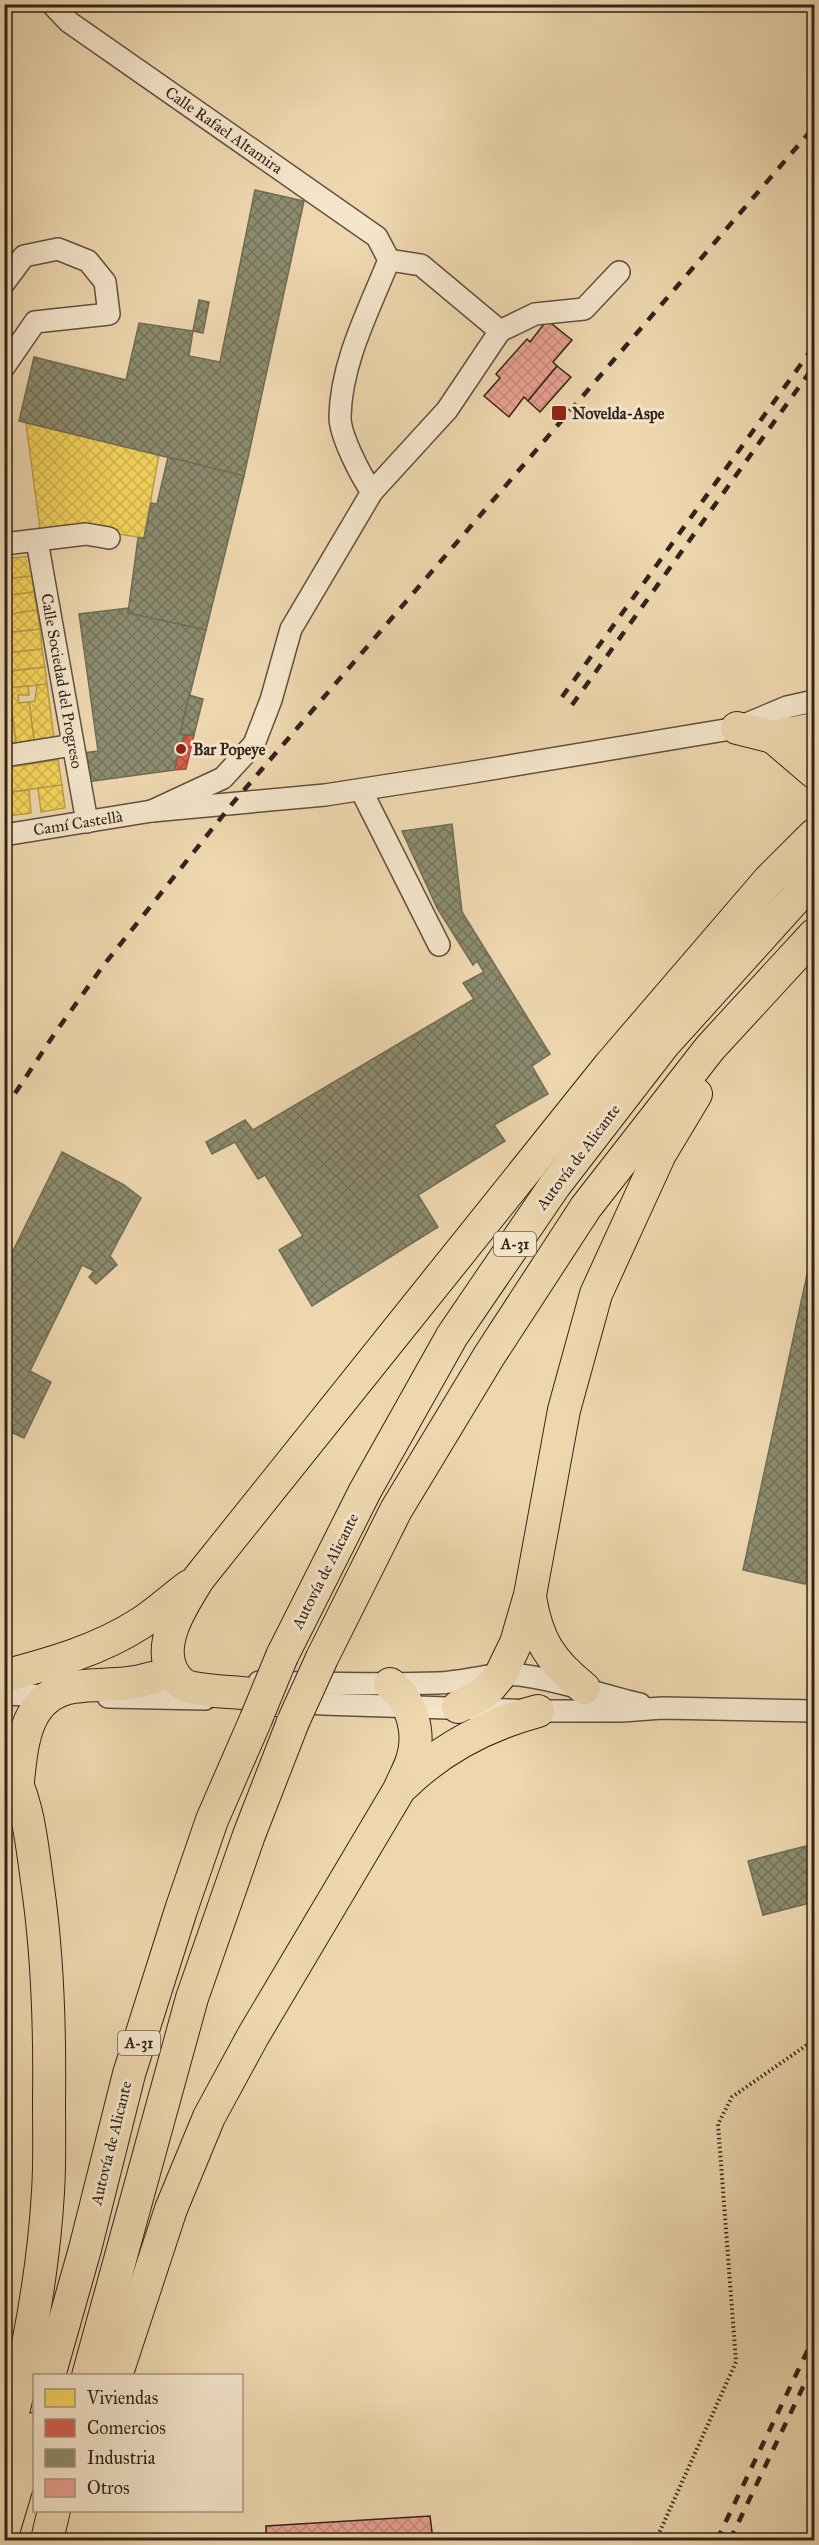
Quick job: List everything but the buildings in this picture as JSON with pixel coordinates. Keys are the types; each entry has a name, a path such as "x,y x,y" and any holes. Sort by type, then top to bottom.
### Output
{"highway":[{"path":"736,728 773,737 814,729"},
{"path":"773,737 814,772"},
{"path":"165,1679 175,1622 199,1578 610,1065 769,880 814,835"},
{"name":"Autovía de Alicante","path":"89,2374 192,1998 249,1835 276,1714 282,1656 365,1491 452,1336 555,1185 664,1044 814,878"},
{"name":"Autovía de Alicante","path":"51,2374 129,2074 208,1832 276,1714 322,1658 396,1510 489,1356 586,1208 711,1048 814,935"},
{"path":"458,1707 482,1694 501,1674 516,1643 530,1595 564,1410 596,1294 660,1154 701,1087 711,1048"},
{"path":"4,1676 60,1661 112,1639 143,1622 199,1578"},
{"path":"530,1595 534,1622 542,1642 553,1660 584,1688"},
{"path":"4,2448 32,2323 48,2192 50,2030 44,1930 28,1823 11,1769 35,1711 56,1691 75,1687 117,1686 165,1679 191,1688 246,1692 276,1714"},
{"path":"117,2374 171,2210 209,2116 259,2026 399,1790 413,1760 413,1717 398,1695"},
{"path":"399,1790 420,1769 470,1736 504,1720 538,1711"},
{"path":"4,2529 33,2432"}],"street":[{"name":"Calle Rafael Altamira","path":"52,4 69,22 377,237 389,260"},
{"path":"4,283 24,256 58,249 88,261 105,282 109,314 35,322 4,367"},
{"path":"372,492 358,471 340,419 346,368 389,260 421,265 500,331"},
{"path":"152,811 223,778 254,744 271,699 291,629 372,492 447,410 500,331 535,314 584,309 619,272"},
{"path":"4,544 86,534 109,538"},
{"name":"Calle Sociedad del Progreso","path":"37,541 87,822"},
{"path":"152,811 361,790 736,728 788,707 814,701"},
{"path":"4,756 73,745"},
{"path":"361,790 439,945"},
{"name":"Camí Castellà","path":"4,835 152,811"},
{"path":"4,1694 276,1714 323,1704 398,1695 451,1682 501,1674 519,1675 584,1688 662,1708"},
{"path":"4,1676 165,1679 398,1695 458,1707 538,1711 622,1711 662,1708 814,1711"}],"path":[{"path":"656,2541 736,2362 718,2124 732,2097 814,2040"}],"railway":[{"path":"4,1110 103,966 232,804 814,127"},
{"path":"562,697 814,346"},
{"path":"572,705 814,366"},
{"path":"717,2540 814,2337"},
{"path":"730,2540 814,2364"}],"place":[{"name":"Novelda-Aspe","path":"559,413"},
{"name":"Bar Popeye","path":"181,749"}]}
